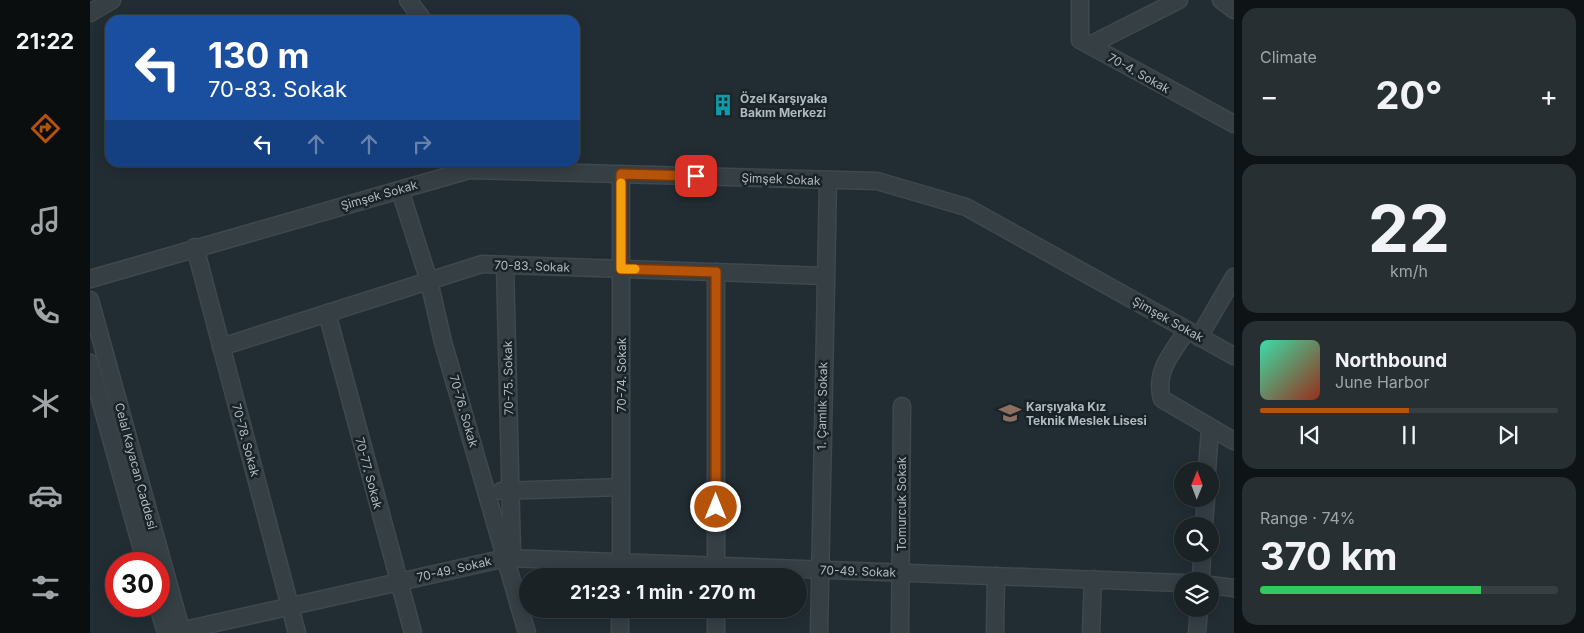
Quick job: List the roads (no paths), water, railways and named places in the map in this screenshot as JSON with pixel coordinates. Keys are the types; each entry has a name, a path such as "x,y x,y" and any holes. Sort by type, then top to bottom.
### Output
{"street":[{"path":"408,0 419,15"},
{"path":"1080,0 1080,40 1090,46 1179,0"},
{"path":"1221,0 1234,10"},
{"name":"70-4. Sokak","path":"1090,46 1234,124"},
{"name":"Şimşek Sokak","path":"90,279 195,247 480,167"},
{"name":"Şimşek Sokak","path":"500,167 621,174 877,181 966,207 1234,356"},
{"name":"70-74. Sokak","path":"621,174 621,568"},
{"name":"1. Çamlık Sokak","path":"818,633 828,180"},
{"name":"70-76. Sokak","path":"400,190 429,281 443,342 509,558 527,633"},
{"name":"70-78. Sokak","path":"195,247 297,633"},
{"name":"70-83. Sokak","path":"221,347 482,264 825,276"},
{"name":"70-75. Sokak","path":"505,265 510,490 509,558"},
{"path":"716,272 716,568"},
{"path":"1234,277 1193,333 1160,372 1158,386 1162,399 1234,441"},
{"name":"Celal Kayacan Caddesi","path":"90,300 175,632"},
{"name":"70-77. Sokak","path":"327,313 413,633"},
{"name":"Celal Kayacan Caddesi","path":"90,362 143,552"},
{"name":"Tomurcuk Sokak","path":"900,633 902,406"},
{"path":"1208,462 1210,428"},
{"path":"488,492 621,487"},
{"name":"70-49. Sokak","path":"175,632 509,558 611,568"},
{"name":"70-49. Sokak","path":"807,569 1174,583"},
{"path":"995,633 996,576"},
{"path":"1091,633 1093,579"},
{"path":"1219,586 1234,588"},
{"path":"165,617 175,632"},
{"path":"1197,633 1198,617"},
{"path":"620,618 620,633"},
{"path":"716,618 716,633"}],"place":[{"name":"Özel Karşıyaka Bakım Merkezi","path":"723,105"},
{"name":"Karşıyaka Kız Teknik Meslek Lisesi","path":"1010,413"}]}
